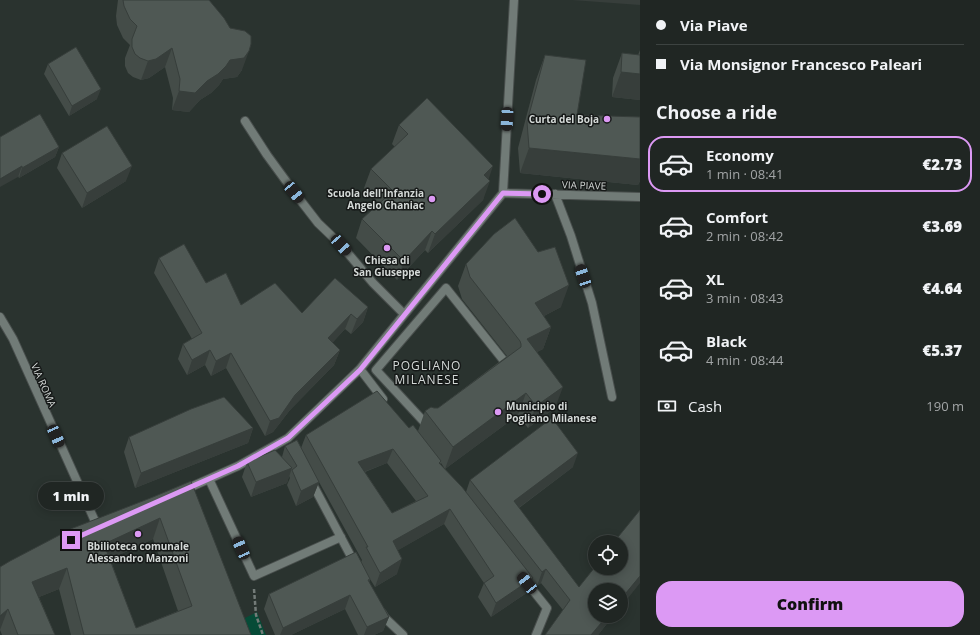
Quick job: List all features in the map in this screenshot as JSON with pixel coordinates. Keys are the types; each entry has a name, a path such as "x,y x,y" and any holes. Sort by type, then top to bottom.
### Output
{"street":[{"path":"175,494 290,441 360,370 503,193 514,0"},
{"path":"245,121 267,155 318,223 341,245 373,283 404,314"},
{"name":"VIA PIAVE","path":"503,193 640,197"},
{"path":"555,194 571,236 592,303 612,396"},
{"path":"446,288 508,366 427,425 376,370 446,288"},
{"name":"VIA ROMA","path":"0,317 13,339 99,528"},
{"path":"360,370 389,407"},
{"path":"306,471 359,571"},
{"path":"209,479 254,576 341,537"},
{"path":"517,570 547,608 536,635"},
{"path":"377,605 385,618 403,635"}],"path":[{"path":"254,576 256,615 263,635"}],"green space":[{"path":"257,612 266,635 238,635 233,624"}],"building":[{"path":"123,0 209,0 230,28 245,31 251,36 249,51 244,58 230,60 218,74 207,81 195,93 179,91 180,79 172,48 156,59 148,61 135,54 132,47 132,39 137,26 130,19"},
{"path":"76,47 101,89 72,106 48,64"},
{"path":"622,53 640,55 640,74 621,72"},
{"path":"545,55 586,60 577,115 640,117 640,159 529,148 527,122"},
{"path":"427,98 493,166 484,175 490,181 435,234 432,231 404,261 362,219 393,191 371,169 408,134 399,125"},
{"path":"40,114 59,147 0,179 0,137"},
{"path":"107,126 132,166 87,193 62,153"},
{"path":"515,218 538,252 555,247 569,285 535,303 551,327 527,339 563,387 536,406 526,393 453,447 425,411 431,407 438,408 521,347 520,341 470,277 466,264 494,234"},
{"path":"184,244 206,283 226,273 241,305 275,283 302,313 335,278 368,307 357,319 351,314 328,338 340,350 295,395 279,418 270,421 231,353 216,361 210,350 192,360 183,344 202,333 159,258"},
{"path":"377,391 409,428 413,425 441,461 439,463 462,487 533,578 496,603 484,583 494,576 450,509 393,541 402,559 380,573 366,547 368,547 306,435","holes":["393,449 428,496 392,513 358,462"]},
{"path":"224,397 253,428 141,473 129,437 191,409"},
{"path":"552,418 578,453 514,501 579,587 589,575 628,575 628,535 620,535 640,510 640,576 628,591 628,583 588,583 588,623 601,623 591,635 545,635 570,600 546,569 542,572 470,480"},
{"path":"297,440 319,482 301,491 292,470 297,466 285,446"},
{"path":"275,450 292,468 256,482 247,462"},
{"path":"191,481 251,635 84,635 67,568 32,582 55,635 18,635 8,609 0,616 0,567 73,528","holes":["160,518 192,606 136,628 104,544"]},
{"path":"356,552 370,579 368,580 389,617 367,627 350,595 283,628 269,594"}],"place":[{"name":"Curta del Boja","path":"607,119"},
{"name":"Scuola dell'Infanzia Angelo Chaniac","path":"432,199"},
{"name":"Chiesa di San Giuseppe","path":"387,248"},
{"name":"Municipio di Pogliano Milanese","path":"498,412"},
{"name":"Bbilioteca comunale Alessandro Manzoni","path":"138,534"}],"district":[{"name":"POGLIANO MILANESE","path":"427,372"}],"route":[{"path":"71,540 238,466 288,438 360,370 503,193 542,194"}]}
